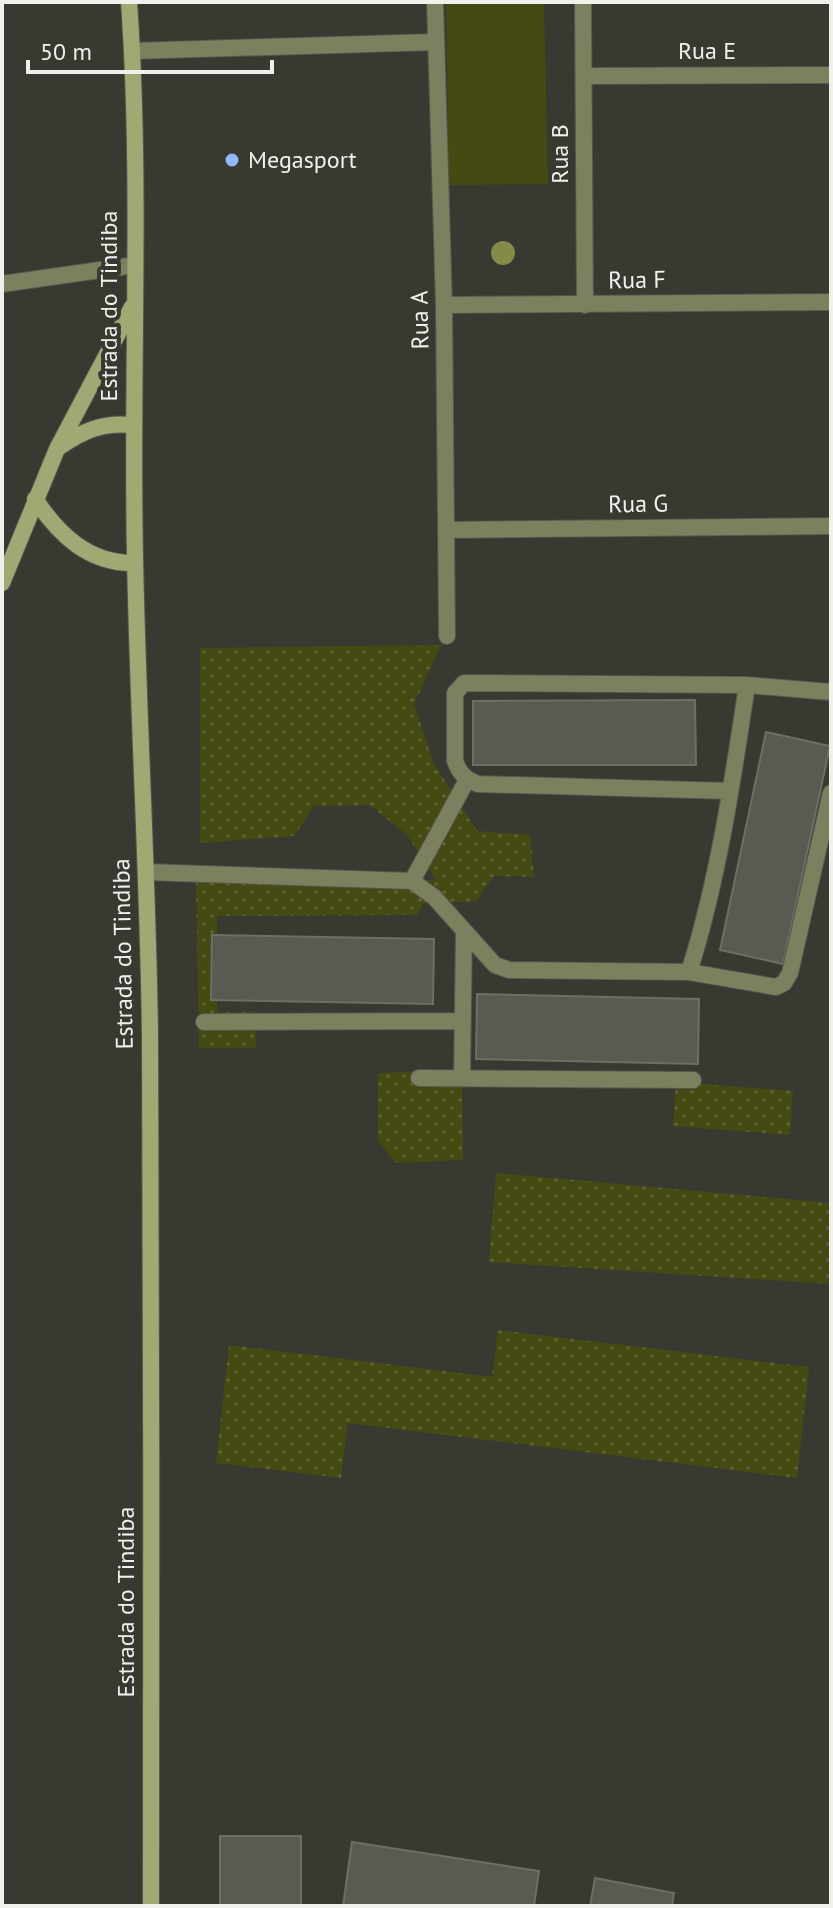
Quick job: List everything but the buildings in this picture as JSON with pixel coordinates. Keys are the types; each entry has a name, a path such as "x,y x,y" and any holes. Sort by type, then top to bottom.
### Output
{"main road":[{"name":"Estrada do Tindiba","path":"129,2 135,265 132,425 150,1033 151,1906"},
{"path":"2,583 57,449 134,303"},
{"path":"57,449 96,427 110,423 132,425"},
{"path":"35,499 66,538 84,550 117,563 135,563"}],"street":[{"name":"Rua A","path":"435,2 444,305 447,636"},
{"name":"Rua B","path":"583,2 585,305"},
{"path":"132,51 435,42"},
{"name":"Rua E","path":"584,76 831,75"},
{"path":"2,284 135,265"},
{"name":"Rua F","path":"444,305 831,302"},
{"name":"Rua G","path":"446,530 831,526"},
{"path":"730,791 478,784 467,780 459,772 455,761 455,693 464,683 747,685 831,692"},
{"path":"689,972 698,945 730,791 747,685"},
{"path":"412,881 467,780"},
{"path":"146,872 412,881 434,897 495,965 509,970 689,972 776,987 784,983 790,973 831,793"},
{"path":"462,1078 464,931"},
{"path":"204,1022 463,1021"},
{"path":"419,1078 693,1080"}],"green space":[{"path":"446,2 544,2 548,184 449,185"},
{"path":"441,645 414,704 433,762 477,831 530,835 534,877 493,876 477,901 423,904 417,915 217,916 217,1012 255,1012 256,1048 199,1048 196,879 436,880 407,835 370,805 314,806 294,836 200,843 200,648"},
{"path":"462,1070 463,1160 395,1163 378,1140 378,1073"},
{"path":"676,1082 793,1091 790,1135 673,1126"},
{"path":"496,1173 831,1203 831,1284 489,1262"},
{"path":"498,1330 809,1367 797,1478 348,1423 341,1478 216,1463 229,1345 492,1377"}],"place":[{"name":"Megasport","path":"232,160"}]}
